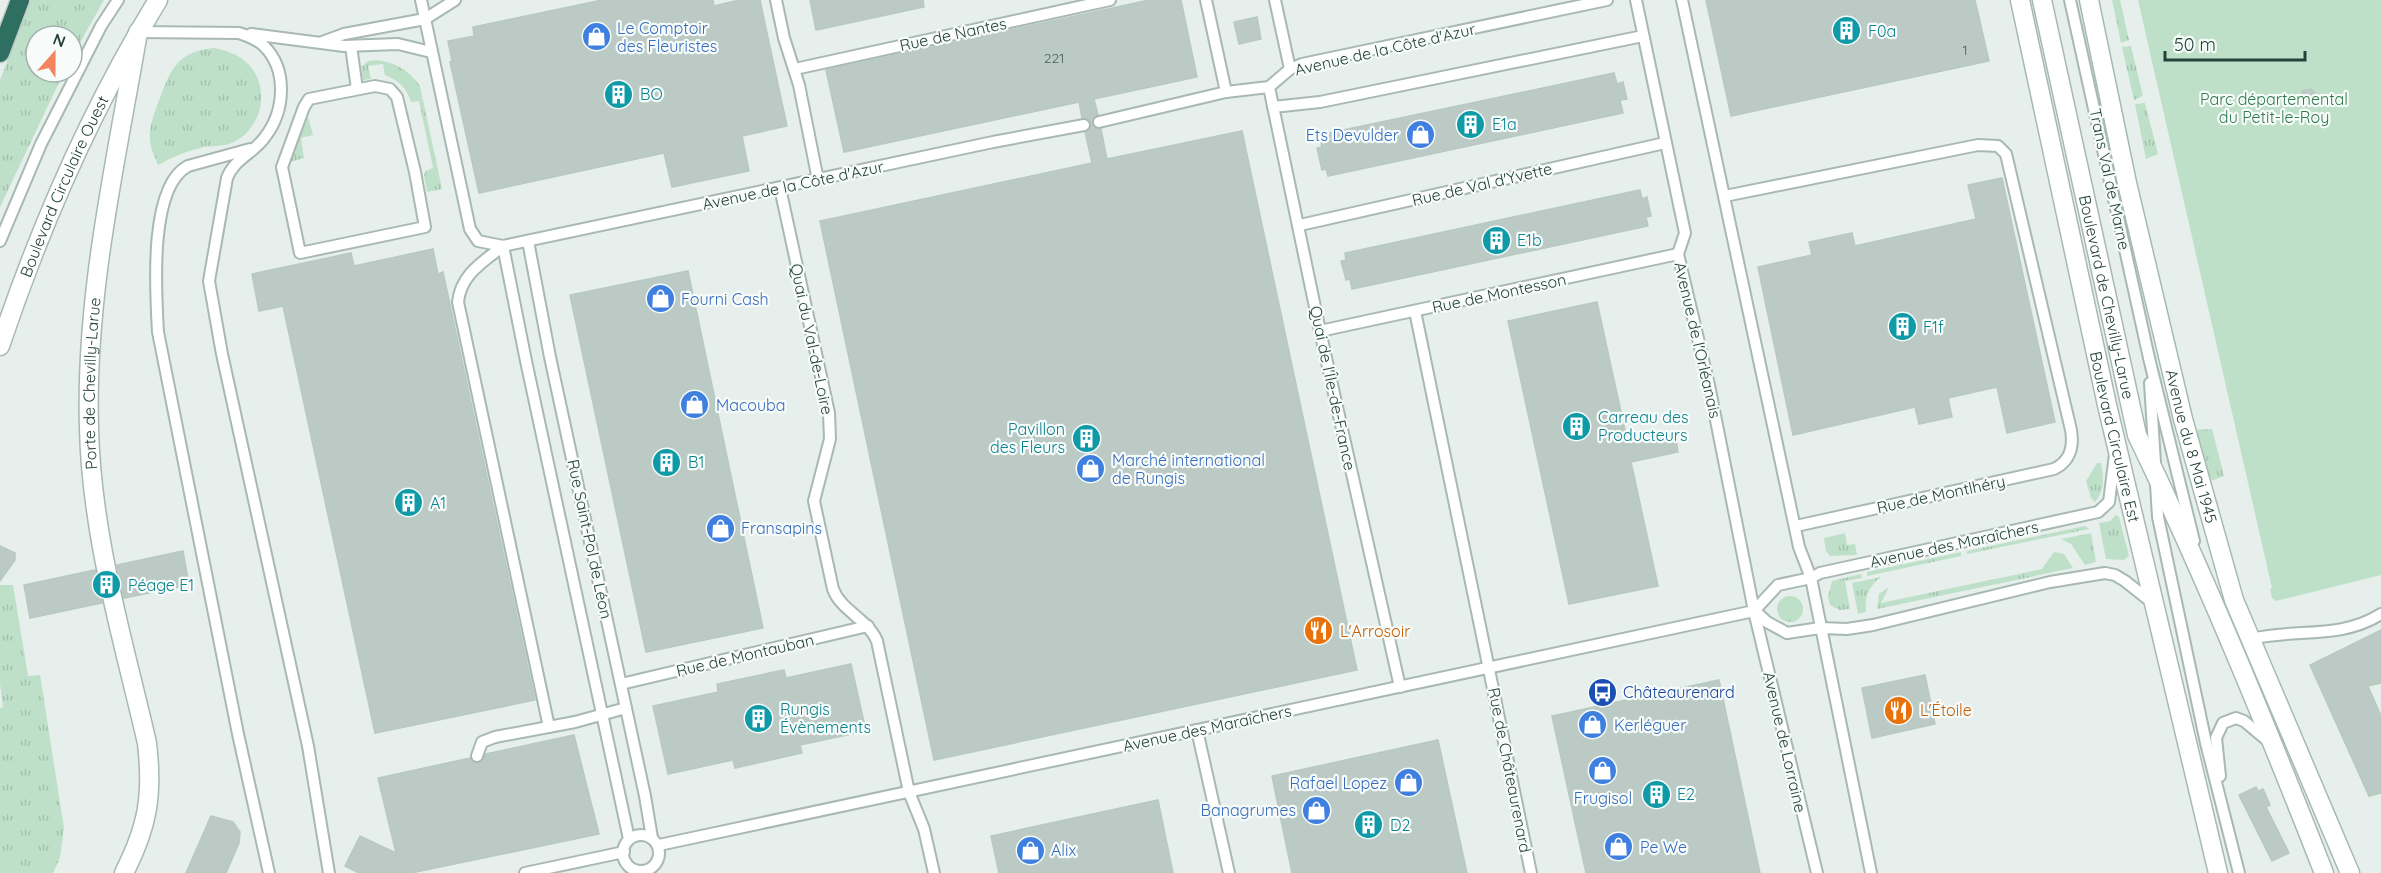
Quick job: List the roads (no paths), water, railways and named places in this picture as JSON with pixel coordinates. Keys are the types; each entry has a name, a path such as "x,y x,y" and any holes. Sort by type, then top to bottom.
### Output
{"highway":[{"path":"0,53 20,0"}],"street":[{"name":"Boulevard Circulaire Ouest","path":"0,346 56,194 90,121 158,0"},
{"name":"Boulevard Circulaire Est","path":"2020,0 2117,449 2218,873"},
{"name":"Boulevard de Chevilly-Larue","path":"2042,0 2130,412 2137,435 2205,585 2324,873"},
{"name":"Avenue du 8 Mai 1945","path":"2089,0 2127,183 2183,419 2234,600 2350,873"},
{"name":"Porte de Chevilly-Larue","path":"124,873 137,847 147,818 150,763 106,565 96,505 89,428 90,358 101,249 138,32"}],"lane":[{"path":"0,241 41,144 101,26 118,0"},
{"path":"421,0 470,229 478,241 503,246"},
{"path":"316,43 344,34 425,19 455,0"},
{"path":"776,0 784,38 795,69 818,180"},
{"name":"Rue de Nantes","path":"795,69 1110,0"},
{"path":"1206,0 1226,92"},
{"path":"1275,0 1290,69"},
{"name":"Avenue de la Côte d'Azur","path":"1269,87 1290,69 1302,64 1607,0"},
{"name":"Avenue de l'Orléanais","path":"1636,0 1685,233 1678,254 1711,396 1754,611"},
{"path":"1682,0 1800,547 1811,578 1871,873"},
{"name":"Trans Val de Marne","path":"2070,0 2149,358"},
{"path":"138,32 239,33 351,46 398,44 431,52"},
{"path":"239,33 255,39 264,46 276,64 281,82 281,94 275,122 264,139 230,171 209,281 222,354 308,746 328,873"},
{"path":"1273,106 1320,102 1643,36"},
{"path":"351,46 353,75 357,89"},
{"path":"385,86 395,92 415,172 424,227 300,253 282,163 306,101 357,89 385,86"},
{"path":"1099,122 1226,92 1269,87"},
{"name":"Quai de l'Île-de-France","path":"1269,87 1300,225 1320,331 1400,687"},
{"name":"Avenue de la Côte d'Azur","path":"503,246 993,142 1084,125"},
{"name":"Rue de Val d'Yvette","path":"1300,225 1665,143"},
{"name":"Rue de Montlhéry","path":"1725,196 1978,145 1998,146 2006,154 2073,443 2066,460 2054,469 1796,526"},
{"path":"256,147 188,166 176,176 166,196 159,229 155,285 158,332 238,734 269,873"},
{"name":"Quai du Val-de-Loire","path":"780,188 829,413 830,439 814,501 834,593 840,602 868,626 877,641 909,792 924,829 934,873"},
{"name":"Rue Saint-Pol de Léon","path":"528,241 550,357 655,841"},
{"path":"503,246 466,276 459,290 458,302 549,727"},
{"name":"Rue Saint-Pol de Léon","path":"503,246 629,838"},
{"name":"Rue de Montesson","path":"1320,331 1678,254"},
{"name":"Rue de Châteaurenard","path":"1415,311 1532,873"},
{"path":"2149,358 2158,517 2206,743 2239,873"},
{"path":"2149,358 2205,585"},
{"name":"Avenue des Maraîchers","path":"655,841 909,792 1754,611 1778,585 1811,578 1831,570 2098,512 2109,502 2112,467 2117,449"},
{"path":"1754,611 1767,622 1787,633 1820,628 1848,629 2050,582 2105,573 2115,575 2125,581 2154,604"},
{"name":"Avenue de Lorraine","path":"1754,611 1816,873"},
{"path":"2252,639 2277,633 2317,634 2366,623 2381,614"},
{"name":"Rue de Montauban","path":"621,684 868,626"},
{"path":"477,756 482,742 626,708"},
{"path":"2223,806 2216,738 2223,723 2236,718 2244,721 2273,745"},
{"path":"1197,730 1229,873"},
{"path":"642,835 655,841 660,853 654,866 643,872 630,867 624,852 624,845 629,838 642,835"},
{"path":"525,873 624,852"}],"place":[{"name":"F0a","path":"1847,31"},
{"name":"Le Comptoir des Fleuristes","path":"596,37"},
{"name":"BO","path":"619,94"},
{"name":"E1a","path":"1471,124"},
{"name":"Ets Devulder","path":"1420,135"},
{"name":"E1b","path":"1496,240"},
{"name":"Fourni Cash","path":"660,299"},
{"name":"F1f","path":"1902,327"},
{"name":"Macouba","path":"695,405"},
{"name":"Carreau des Producteurs","path":"1577,426"},
{"name":"Pavillon des Fleurs","path":"1086,438"},
{"name":"B1","path":"667,462"},
{"name":"Marché international de Rungis","path":"1091,469"},
{"name":"A1","path":"409,503"},
{"name":"Fransapins","path":"720,528"},
{"name":"Péage E1","path":"107,585"},
{"name":"L'Arrosoir","path":"1319,631"},
{"name":"Châteaurenard","path":"1602,692"},
{"name":"L'Étoile","path":"1899,710"},
{"name":"Rungis Évènements","path":"759,718"},
{"name":"Kerléguer","path":"1593,725"},
{"name":"Frugisol","path":"1603,770"},
{"name":"Rafael Lopez","path":"1408,783"},
{"name":"E2","path":"1656,794"},
{"name":"Banagrumes","path":"1317,810"},
{"name":"D2","path":"1369,825"},
{"name":"Pe We","path":"1619,847"},
{"name":"Alix","path":"1030,850"}],"park label":[{"name":"Parc départemental du Petit-le-Roy","path":"2274,108"}]}
